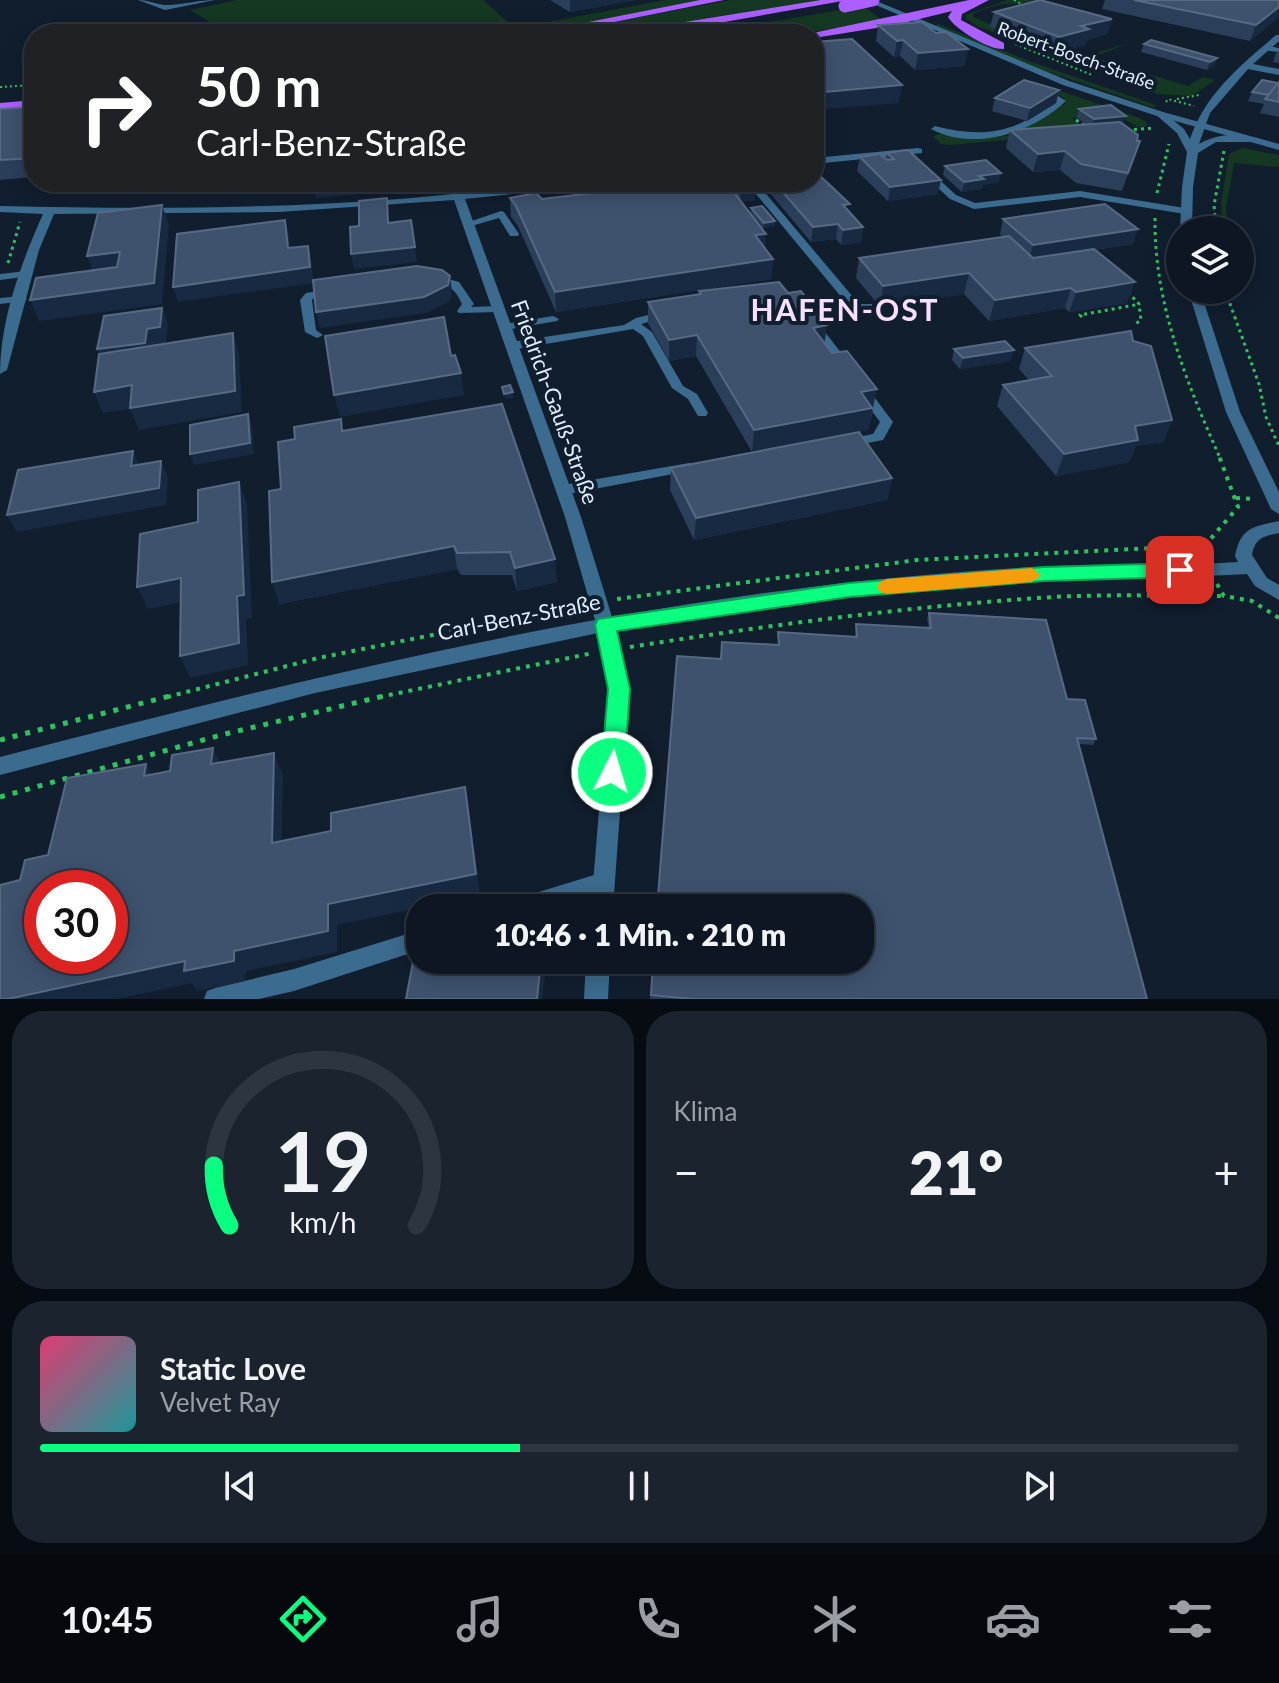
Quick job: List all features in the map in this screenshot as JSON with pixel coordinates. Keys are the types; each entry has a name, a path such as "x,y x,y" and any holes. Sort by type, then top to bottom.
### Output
{"highway":[{"path":"588,24 718,0"},
{"path":"699,24 841,2 873,1"},
{"path":"729,24 841,2"},
{"path":"824,32 909,18 977,2"},
{"path":"977,2 957,12 954,17 957,22 1004,43"},
{"path":"0,98 24,97"},
{"path":"0,107 24,105"}],"street":[{"name":"Robert-Bosch-Straße","path":"873,1 1038,73 1160,114 1202,122"},
{"name":"Robert-Bosch-Straße","path":"892,1 1004,43 1067,72 1202,122"},
{"path":"1185,216 1194,153 1202,122 1247,66 1279,37"},
{"path":"1247,66 1279,72"},
{"name":"Robert-Bosch-Straße","path":"1160,114 1181,131 1194,153"},
{"path":"1202,122 1279,147"},
{"path":"1202,122 1279,141"},
{"path":"1194,153 1214,139 1248,139"},
{"path":"824,160 918,151"},
{"path":"0,209 254,209 374,204 497,192"},
{"name":"Friedrich-Gauß-Straße","path":"458,196 563,490 606,625 619,689 603,894"},
{"path":"0,370 40,229 50,211"},
{"path":"1198,304 1233,412 1279,509"},
{"path":"1279,527 1257,532 1246,541 1243,556 1261,582 1279,594"},
{"name":"Carl-Benz-Straße","path":"0,766 138,728 453,653 606,625 760,601 990,577 1249,568"},
{"path":"596,999 597,974"}],"lane":[{"path":"141,0 165,8 212,0"},
{"path":"1266,48 1279,50"},
{"path":"935,129 972,138 1009,134 1062,101 1032,86"},
{"path":"902,152 953,197 974,206 1080,194 1185,211"},
{"path":"597,192 599,201"},
{"path":"759,192 856,308 868,306"},
{"path":"468,224 515,210"},
{"path":"501,214 514,234"},
{"path":"2,277 26,274"},
{"path":"418,278 451,280 459,285 468,304 463,311 498,309"},
{"path":"317,335 311,332 306,300 310,295 341,290"},
{"path":"0,301 21,299"},
{"path":"511,346 633,325 640,320 675,313"},
{"path":"806,315 887,422 878,437 836,445"},
{"path":"505,327 553,319"},
{"path":"633,325 648,334 678,388 693,397 702,413"},
{"path":"563,490 707,464"},
{"path":"563,894 604,881"},
{"path":"215,999 248,995 406,944"}],"path":[{"path":"1014,0 1031,6"},
{"path":"1004,43 1103,79"},
{"path":"0,87 24,86"},
{"path":"1168,99 1192,98 1204,92"},
{"path":"1076,120 1095,133"},
{"path":"1129,126 1134,130"},
{"path":"1121,131 1160,127"},
{"path":"2,277 20,221 15,218"},
{"path":"1119,285 1140,304 1141,320 1134,325"},
{"path":"1082,317 1080,315 1140,304"},
{"path":"1230,304 1259,384 1266,417 1279,446"},
{"path":"316,707 323,704 324,711"}],"green space":[{"path":"237,0 483,0 510,24 213,24 190,10"},
{"path":"665,0 710,0 581,24 537,24"},
{"path":"731,0 824,0 676,24 603,24"},
{"path":"1007,0 1034,0 994,6 973,14 973,17 1071,60 1129,43 1094,57 1188,86 1203,77 1215,80 1192,96 1157,94 977,26 966,19 966,15"},
{"path":"863,6 884,21 824,30 824,24 758,24"},
{"path":"938,24 1029,61 1156,105 1155,108 1042,70 935,26"},
{"path":"1031,81 1137,117 1147,122 1147,126 1138,127 1119,116 1072,118 1089,132 951,145 941,144 933,136 942,133 973,140 1012,135 1066,103 1063,97 1033,85"},
{"path":"1243,148 1279,155 1279,167 1234,163 1227,216 1221,216 1221,204 1229,154"}],"building":[{"path":"1040,0 1112,19 1081,26 1089,29 1059,37 994,12"},
{"path":"1134,0 1279,0 1279,7 1256,25"},
{"path":"922,22 936,33 946,32 968,49 918,53 878,25"},
{"path":"852,39 902,85 824,92 824,41"},
{"path":"1151,40 1217,58 1210,62 1144,44"},
{"path":"1024,80 1059,90 1030,108 995,98"},
{"path":"1262,80 1278,83 1269,95 1252,92"},
{"path":"1279,82 1279,102 1265,99"},
{"path":"1111,105 1126,116 1094,119 1079,109"},
{"path":"24,108 24,159 0,160 0,109"},
{"path":"1120,122 1138,135 1137,141 1140,141 1128,173 1081,164 1065,151 1038,154 1010,130"},
{"path":"908,150 941,180 890,187 860,157 880,154 887,160 894,159 887,153"},
{"path":"986,160 1001,173 964,182 945,166"},
{"path":"824,180 850,204 843,205 863,227 843,230 838,224 813,227 783,192 824,192"},
{"path":"601,192 734,192 766,234 755,235 773,259 555,292 510,198 536,193 542,199"},
{"path":"387,198 388,223 411,220 415,247 351,254 350,227 359,226 359,201"},
{"path":"1105,204 1138,229 1033,245 1003,219"},
{"path":"162,205 154,283 30,300 36,278 117,267 120,252 87,256 98,213"},
{"path":"762,206 775,221 764,223 751,208"},
{"path":"285,220 288,248 308,246 310,267 173,287 177,234"},
{"path":"1009,236 1033,258 1094,249 1135,282 995,300 969,273 883,286 859,258"},
{"path":"417,266 442,270 450,276 448,285 424,297 316,312 313,280"},
{"path":"779,282 788,293 801,291 827,325 813,328 832,353 847,351 877,389 861,392 872,408 754,430 697,335 669,340 648,302 701,294 699,291"},
{"path":"162,308 160,327 147,329 145,343 97,349 104,316"},
{"path":"444,317 451,356 455,355 461,373 334,395 325,336"},
{"path":"1131,331 1133,341 1151,346 1172,420 1135,426 1138,440 1064,454 1003,385 1052,376 1025,348"},
{"path":"233,333 235,391 130,408 132,385 94,392 99,354"},
{"path":"1005,341 1014,350 963,358 954,349"},
{"path":"510,385 513,392 504,394 502,387"},
{"path":"502,404 555,559 515,568 510,552 457,553 454,546 272,582 269,491 281,489 278,442 295,439 294,427 341,419 342,431"},
{"path":"248,414 250,443 190,454 190,425"},
{"path":"859,432 892,478 696,518 671,468"},
{"path":"133,451 131,466 161,461 159,488 7,515 18,470"},
{"path":"239,482 244,595 237,596 239,643 180,656 181,578 137,587 140,534 198,522 198,490"},
{"path":"929,613 1046,620 1067,699 1085,700 1096,739 1077,738 1147,999 693,999 651,995 652,974 874,974 874,894 658,894 677,656 721,659 722,642 779,645 778,632 857,637 856,624 931,628"},
{"path":"213,748 211,764 274,753 272,843 331,831 331,813 465,787 476,874 328,904 328,931 234,951 234,961 184,971 185,961 128,973 128,870 24,870 24,974 124,974 0,999 0,885 20,880 25,860 48,855 67,778 146,764 144,776 170,771 172,755"},
{"path":"411,974 540,974 537,999 406,999"}],"slow traffic":[{"path":"887,587 1032,575"}],"district":[{"name":"HAFEN-OST","path":"845,311"}],"route":[{"path":"612,772 619,689 606,625 849,590 990,577 1180,570"}]}
